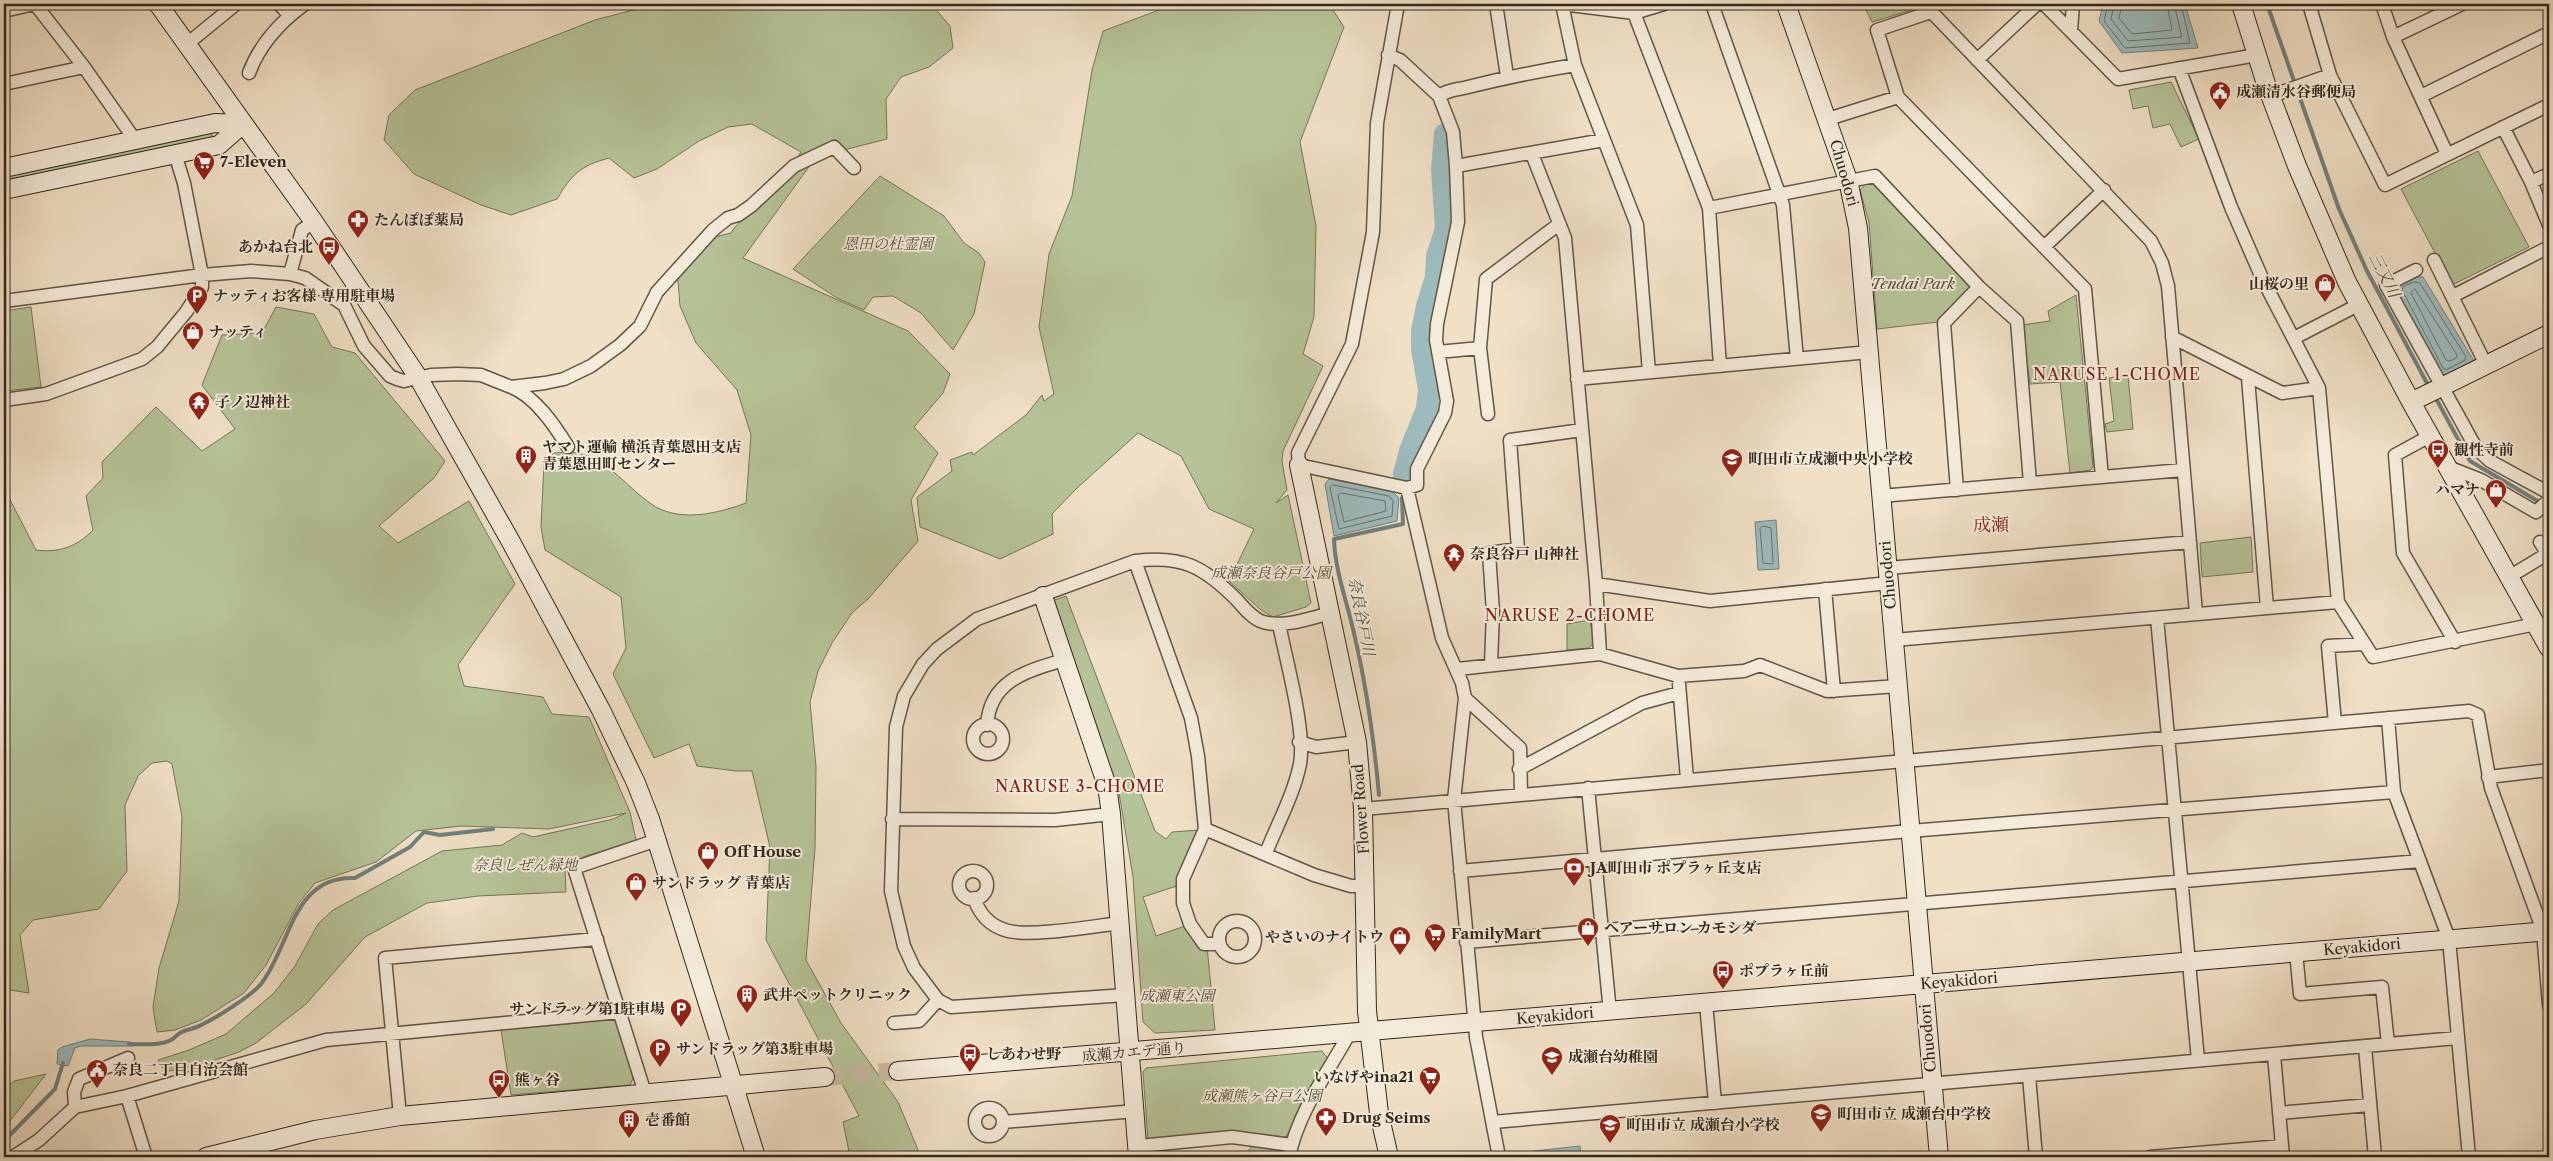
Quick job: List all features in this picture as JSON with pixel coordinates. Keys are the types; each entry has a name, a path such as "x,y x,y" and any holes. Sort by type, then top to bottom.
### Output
{"street":[{"path":"4,11 34,4 84,67 135,140"},
{"path":"158,4 314,222 418,377 511,542 602,710 636,783 657,840 756,1157"},
{"path":"187,44 236,4"},
{"path":"279,4 289,15"},
{"path":"249,73 256,55 289,15 305,4"},
{"path":"1388,55 1400,60 1439,96 1452,132 1456,166 1458,222 1437,324 1438,352 1446,401 1445,413 1417,468 1417,486 1407,488 1299,465 1298,453 1352,344 1373,232 1376,122 1388,55 1398,4"},
{"path":"1496,4 1507,76"},
{"path":"1649,372 1638,225 1575,65 1562,4 1634,14 1664,4"},
{"path":"1712,4 1783,205 1797,359"},
{"name":"Chuodori","path":"1786,4 1848,180 1858,228 1939,1157"},
{"path":"1977,60 2037,4"},
{"path":"2044,4 2118,80 2257,55"},
{"path":"2071,30 2073,4"},
{"path":"2241,4 2257,55 2279,93 2318,217 2358,305 2428,394 2476,448 2490,461 2549,492"},
{"path":"2309,4 2330,75 2386,186 2447,154 2549,105"},
{"path":"2382,4 2393,37 2447,154"},
{"path":"2393,37 2462,4"},
{"path":"2102,477 2085,289 1898,97 1877,30 1928,8 2104,190 2151,242 2162,263 2168,286 2196,614"},
{"path":"1634,14 1709,208 1720,366"},
{"path":"2421,96 2549,33"},
{"path":"1439,96 1447,90 1469,87 1507,76 1575,65"},
{"path":"4,84 84,67"},
{"path":"2179,68 2231,207 2262,278 2320,388 2338,602 2372,657 2455,642 2536,624"},
{"path":"2279,93 2330,75"},
{"path":"1828,119 1898,97"},
{"path":"4,168 215,123 243,124"},
{"path":"4,190 219,145 243,124"},
{"path":"2503,127 2532,182 2549,225"},
{"path":"1456,166 1604,140"},
{"path":"511,386 564,379 591,366 620,345 640,326 657,292 713,230 728,218 738,215 745,210 794,166 834,148 854,168"},
{"path":"4,400 46,394 142,358 157,347 186,312 202,287 202,275 184,183 175,154"},
{"path":"1532,154 1565,238 1596,584 1600,654"},
{"path":"2532,182 2549,174"},
{"path":"1709,208 1875,176 1979,287 2017,321 2030,483"},
{"path":"2044,247 2104,190"},
{"path":"290,274 302,230 314,222"},
{"path":"1488,414 1480,348 1486,279 1559,224"},
{"path":"2453,296 2549,247"},
{"path":"2434,260 2486,365"},
{"path":"2416,270 2386,285 2428,394 2430,436 2549,648"},
{"path":"4,301 202,275 252,271 290,274 305,278 344,305 364,346 390,376 404,381 418,377 458,374 481,375 511,386 517,389 540,410 559,432 568,447"},
{"path":"1957,490 1944,323 1979,287"},
{"path":"2294,338 2358,305"},
{"path":"2428,394 2549,334"},
{"path":"2172,337 2248,378 2282,393 2320,388"},
{"path":"1438,352 1480,348"},
{"path":"1577,379 1869,352"},
{"path":"2248,378 2267,608"},
{"path":"1490,664 1493,612 1490,553 1518,549 1510,440 1582,430"},
{"path":"2430,436 2396,455 2404,552 2455,642"},
{"name":"Flower Road","path":"1299,465 1331,613 1356,742 1363,809 1369,1032 1379,1113 1389,1157"},
{"path":"2448,467 2481,480 2536,512 2549,500"},
{"path":"1881,496 2183,470"},
{"path":"1407,488 1442,638 1457,669 1466,698 1454,800 1474,1024 1499,1157"},
{"path":"1596,584 1710,601 1825,589 1889,575 2190,542"},
{"path":"2509,577 2548,555 2540,542"},
{"path":"1126,995 968,1008 951,1007 938,1000 926,987 914,968 904,946 896,916 890,875 896,726 904,696 924,664 937,649 977,619 1135,562 1157,558 1194,566 1215,577 1252,615 1262,622 1279,624 1331,613"},
{"path":"1135,562 1191,718 1198,756 1205,829 1183,879 1183,903 1190,924 1204,944 1220,944"},
{"path":"1825,589 1834,691"},
{"path":"1043,596 1103,772 1112,814 1139,1152 1232,1137 1290,1151 1307,1106 1349,1034"},
{"path":"1894,640 2338,602"},
{"path":"2157,618 2198,1060"},
{"path":"1266,854 1300,766 1300,733 1279,624"},
{"path":"2335,723 2328,646 2364,644"},
{"path":"1457,669 1490,664 1600,654 1678,676 1744,671 1760,665 1827,692 1898,686"},
{"path":"987,725 988,713 993,699 1006,683 1034,669 1064,660"},
{"path":"1678,676 1687,779"},
{"path":"1519,770 1642,703 1679,693"},
{"path":"1466,698 1520,748 1521,794"},
{"path":"1363,809 2470,711 2478,715 2488,777 2546,931 2549,1005"},
{"path":"2388,718 2394,792 2449,939 2469,1157"},
{"path":"1300,742 1316,747 1356,742"},
{"path":"2488,777 2549,770"},
{"path":"1588,788 1610,1012"},
{"path":"1460,871 1910,831 2394,792"},
{"path":"892,819 1055,820 1112,814"},
{"path":"1205,829 1314,874 1351,886 1365,886"},
{"path":"645,1093 574,868 657,840"},
{"path":"1466,942 2420,861"},
{"path":"974,898 978,911 990,922 1005,930 1024,933 1120,923"},
{"name":"Keyakidori","path":"1369,1032 2546,931"},
{"path":"400,1116 385,958 597,939"},
{"path":"2296,952 2300,994 2382,987 2388,1044"},
{"path":"894,1023 919,1021 938,1000"},
{"path":"1706,1003 1715,1103"},
{"path":"13,1157 39,1140 75,1107 126,1096 326,1040 620,1012"},
{"name":"成瀬カエデ通り","path":"898,1071 1369,1032"},
{"path":"1493,1122 2457,1038"},
{"path":"2365,1047 2375,1157"},
{"path":"2150,1157 2283,1152 2274,1055"},
{"path":"75,1107 74,1092 79,1079 128,1058"},
{"path":"2028,1076 2036,1157"},
{"path":"206,1157 315,1130 400,1116 825,1077"},
{"path":"126,1096 146,1157"},
{"path":"2279,1113 2369,1106"},
{"path":"1003,1122 1136,1111"}],"green space":[{"path":"656,4 931,4 950,26 953,48 929,67 901,77 886,99 887,139 816,157 743,258 908,331 950,374 943,393 914,427 938,453 911,500 918,541 869,598 852,613 832,643 818,671 810,702 816,767 815,848 806,960 841,1023 898,1102 921,1157 850,1157 843,1122 859,1116 766,940 770,847 752,771 697,766 689,744 654,758 613,674 626,648 621,597 545,550 541,527 544,463 554,453 574,452 589,456 609,469 646,500 667,512 689,515 713,513 746,503 751,435 737,390 696,343 680,306 677,269 702,240 731,233 738,224 760,207 801,152 752,124 728,127 699,141 657,169 634,178 609,158 591,164 572,177 557,199 511,215 481,205 414,174 384,140 389,115 415,90 595,20"},
{"name":"成瀬奈良谷戸公園","path":"1175,4 1329,4 1344,27 1300,142 1316,226 1314,317 1303,354 1323,366 1283,451 1282,461 1287,490 1276,503 1288,495 1311,603 1306,607 1273,617 1261,610 1229,581 1254,529 1209,509 1181,456 1138,433 1076,489 1052,514 1053,534 1000,559 920,527 917,497 952,471 950,460 972,452 973,455 1026,415 1042,395 1044,401 1054,394 1039,327 1049,254 1072,196 1092,70 1103,31"},
{"path":"1863,4 1910,4 1912,10 1872,22"},
{"path":"2171,82 2199,139 2181,147 2170,124 2153,128 2148,106 2133,109 2129,90"},
{"path":"209,131 212,134 212,140 4,184 4,175"},
{"path":"2478,151 2529,247 2452,285 2401,189"},
{"name":"恩田の杜霊園","path":"880,176 944,216 964,243 979,253 985,262 974,314 953,350 921,313 893,296 873,297 864,310 837,298 793,269"},
{"name":"Tendai Park","path":"1866,183 1877,185 1971,288 1938,322 1877,329 1869,222 1860,190"},
{"path":"2076,295 2093,466 2091,470 2070,473 2060,382 2030,384 2022,325 2050,321 2048,311"},
{"path":"31,307 41,387 6,391 4,311"},
{"name":"奈良しぜん緑地","path":"276,307 314,314 332,347 355,353 445,461 434,478 379,526 398,543 469,501 515,584 458,665 464,686 543,697 552,714 589,717 630,812 636,840 583,857 565,868 566,892 478,896 427,903 365,937 306,1004 256,1043 239,1052 212,1061 165,1072 158,1060 189,1050 226,1034 274,993 295,966 318,924 333,910 442,851 502,845 522,833 533,837 613,819 626,813 549,829 461,826 416,831 376,862 315,883 299,903 266,965 244,993 201,1020 175,1030 157,1032 153,1007 159,968 179,901 182,817 172,764 167,761 152,763 138,776 125,805 127,871 99,909 33,920 20,935 29,993 4,989 4,488 36,550 52,551 74,545 93,530 86,496 103,478 102,462 156,407 202,451 235,429 202,385 222,335 262,333"},
{"path":"2128,375 2133,429 2107,432 2105,424 2114,421 2109,378"},
{"path":"2251,537 2253,572 2202,577 2200,543"},
{"name":"成瀬東公園","path":"1066,596 1155,831 1166,839 1172,832 1200,830 1177,886 1143,897 1156,936 1188,925 1207,946 1215,1030 1155,1033 1143,1022 1133,877 1119,793 1049,602"},
{"path":"1590,620 1594,642 1589,648 1567,650 1567,624"},
{"path":"617,1019 633,1078 630,1085 511,1095 501,1030"},
{"name":"成瀬熊ヶ谷戸公園","path":"1322,1051 1328,1059 1286,1137 1232,1132 1148,1140 1143,1072 1146,1068"},
{"path":"46,1074 10,1121 4,1123 4,1090 14,1081"},
{"path":"1253,1145 1277,1148 1282,1157 1243,1157"}],"water":[{"path":"2103,4 2185,4 2198,48 2122,53 2099,21"},
{"path":"2413,277 2423,277 2474,361 2445,376 2440,372 2394,285"},
{"path":"1329,479 1392,491 1399,498 1397,521 1334,536 1325,484"},
{"path":"1776,520 1779,569 1758,570 1755,522"},
{"path":"90,1039 129,1042 133,1043 133,1046 81,1046 75,1048 68,1066 57,1064 58,1050 62,1047"},
{"path":"1580,1146 1581,1157 1535,1157 1534,1151"}],"waterway":[{"name":"三又川","path":"2267,4 2339,209 2367,271 2429,387"},
{"path":"1404,474 1410,451 1427,409 1429,389 1422,349 1422,331 1436,277 1437,256 1446,229 1442,170 1445,134"},
{"name":"三又川","path":"2434,395 2470,461 2541,503"},
{"name":"奈良谷戸川","path":"1379,795 1366,691 1358,649 1339,573 1334,539 1403,524 1402,498"},
{"path":"129,1044 167,1042 182,1032 199,1026 215,1017 250,994 261,984 271,968 305,900 318,888 334,880 355,878 410,847 424,832 440,835 493,829"},
{"path":"4,1139 55,1089 63,1063"}],"tunnel":[{"path":"825,1077 898,1071"}],"place":[{"name":"成瀬清水谷郵便局","path":"2220,111"},
{"name":"7-Eleven","path":"204,181"},
{"name":"たんぽぽ薬局","path":"358,239"},
{"name":"あかね台北","path":"329,266"},
{"name":"山桜の里","path":"2325,303"},
{"name":"ナッティお客様 専用駐車場","path":"197,315"},
{"name":"ナッティ","path":"193,351"},
{"name":"子ノ辺神社","path":"199,421"},
{"name":"観性寺前","path":"2438,469"},
{"name":"ヤマト運輸 横浜青葉恩田支店 青葉恩田町センター","path":"526,475"},
{"name":"町田市立成瀬中央小学校","path":"1732,478"},
{"name":"ハマナ","path":"2496,509"},
{"name":"奈良谷戸 山神社","path":"1454,573"},
{"name":"Off House","path":"708,871"},
{"name":"JA町田市 ポプラヶ丘支店","path":"1574,887"},
{"name":"サンドラッグ 青葉店","path":"636,902"},
{"name":"ヘアーサロン カモシダ","path":"1588,947"},
{"name":"FamilyMart","path":"1435,953"},
{"name":"やさいのナイトウ","path":"1400,956"},
{"name":"ポプラヶ丘前","path":"1723,990"},
{"name":"武井ペットクリニック","path":"747,1014"},
{"name":"サンドラッグ第1駐車場","path":"681,1028"},
{"name":"サンドラッグ第3駐車場","path":"660,1068"},
{"name":"しあわせ野","path":"970,1073"},
{"name":"成瀬台幼稚園","path":"1552,1076"},
{"name":"奈良二丁目自治会館","path":"97,1089"},
{"name":"いなげやina21","path":"1430,1096"},
{"name":"熊ヶ谷","path":"499,1099"},
{"name":"町田市立 成瀬台中学校","path":"1821,1133"},
{"name":"Drug Seims","path":"1326,1137"},
{"name":"壱番館","path":"629,1139"},
{"name":"町田市立 成瀬台小学校","path":"1610,1144"}],"district":[{"name":"NARUSE 1-CHOME","path":"2117,374"},
{"name":"成瀬","path":"1991,525"},
{"name":"NARUSE 2-CHOME","path":"1570,615"},
{"name":"NARUSE 3-CHOME","path":"1080,786"}]}
